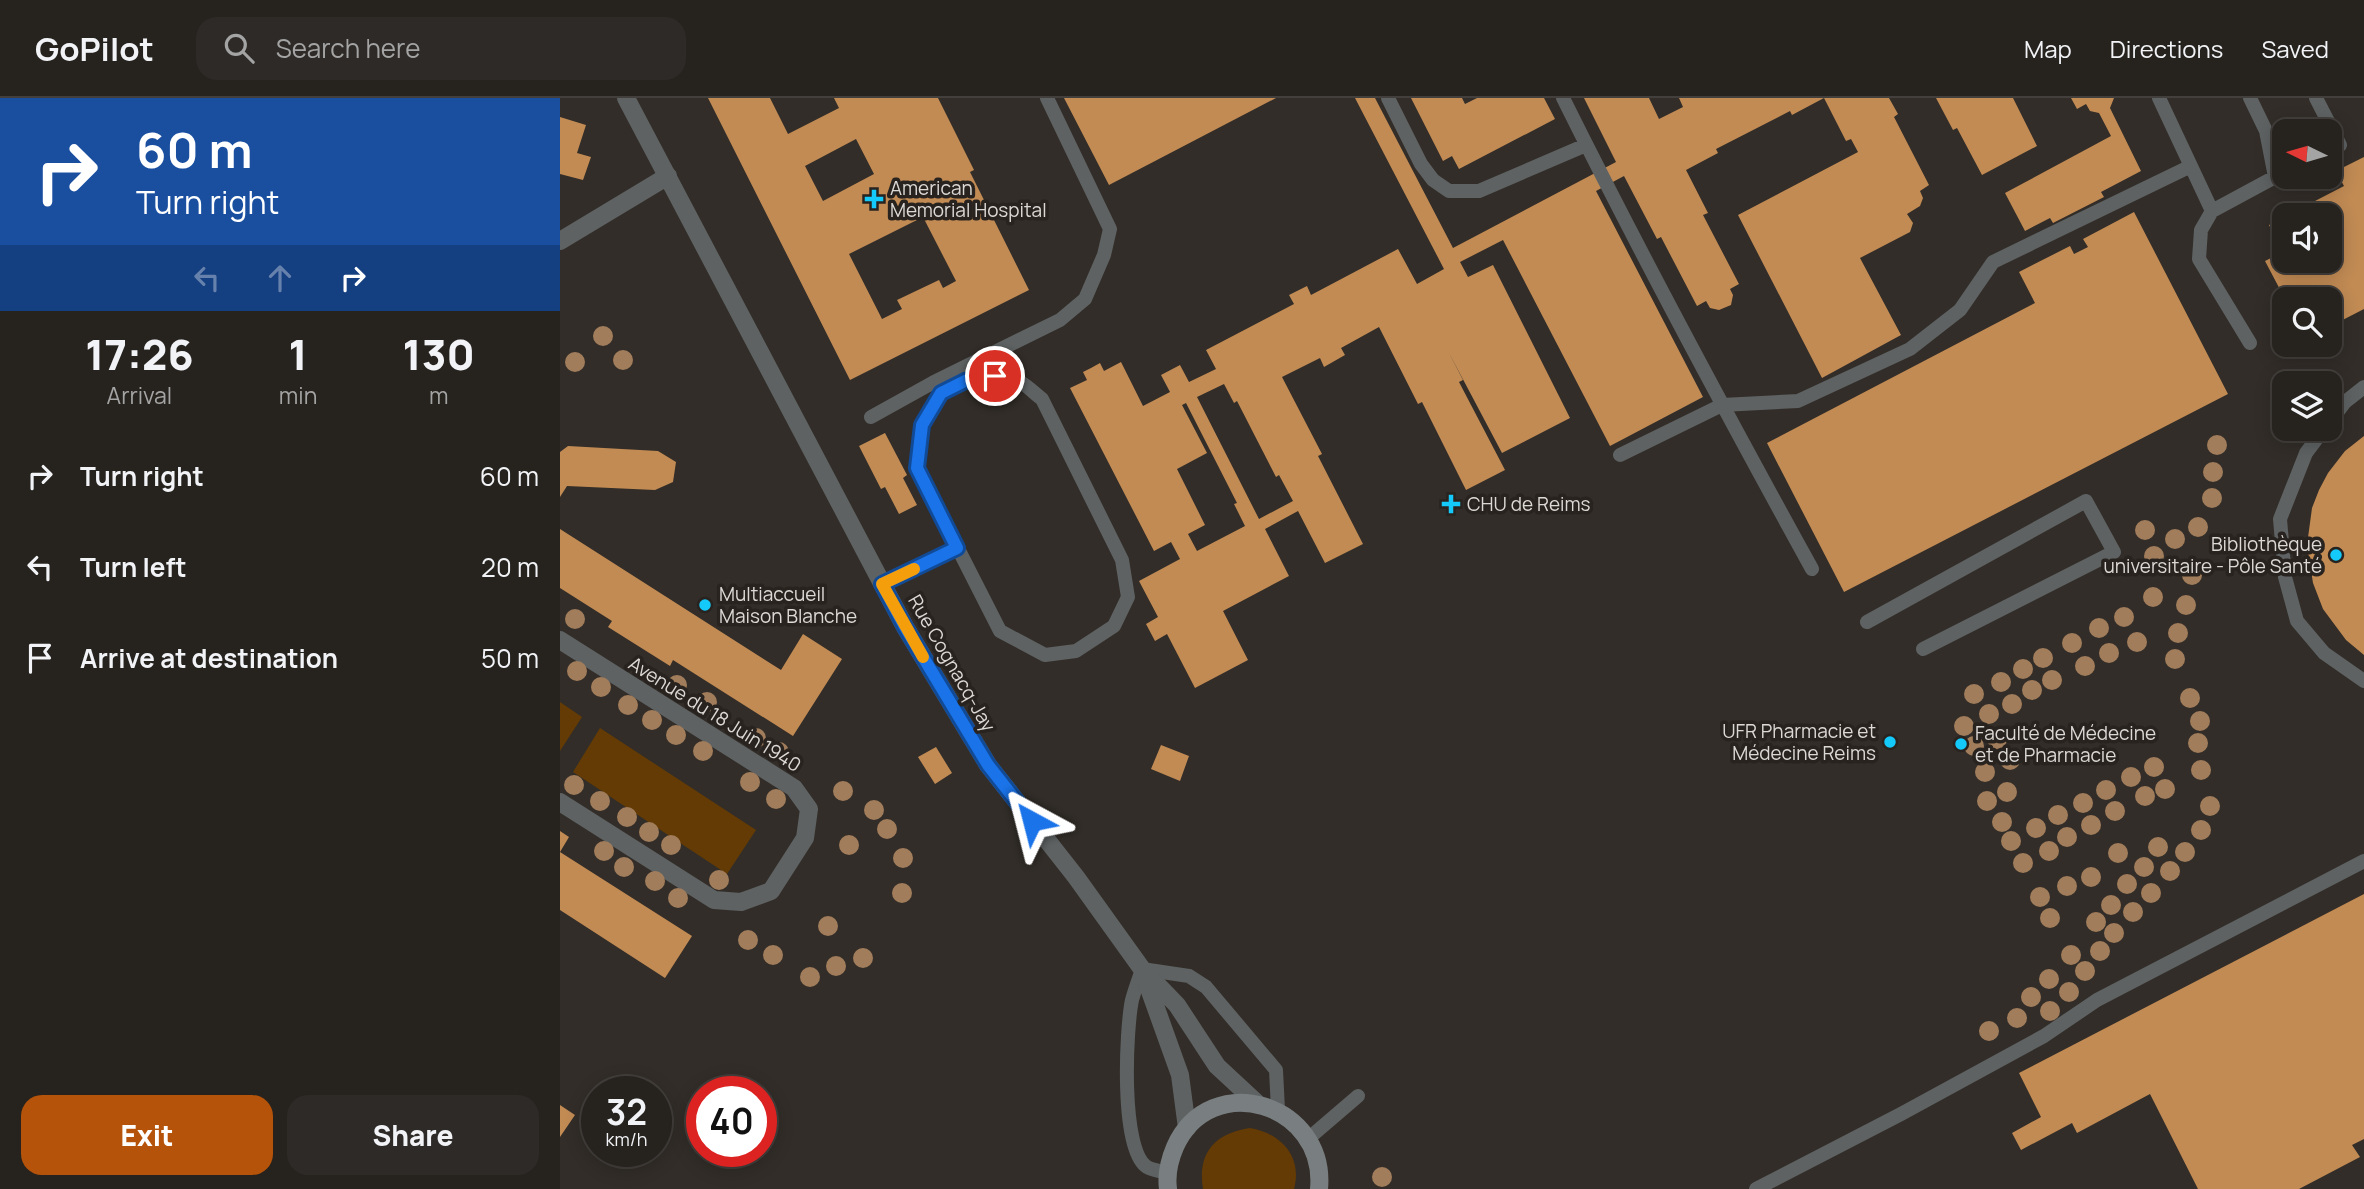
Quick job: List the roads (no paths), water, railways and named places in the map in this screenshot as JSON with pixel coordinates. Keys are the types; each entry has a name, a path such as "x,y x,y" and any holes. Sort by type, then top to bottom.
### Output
{"main road":[{"path":"1164,1183 1170,1157 1186,1128 1219,1106 1238,1103 1258,1104 1278,1110 1295,1122 1309,1139 1317,1156 1320,1182 1336,1189"}],"street":[{"name":"Rue Cognacq-Jay","path":"626,98 905,627 988,765 1076,877 1142,969 1180,1075 1186,1128"},
{"path":"560,242 668,176"},
{"name":"Avenue du 18 Juin 1940","path":"560,640 794,788 809,809 805,838 771,891 741,902 714,900 560,802"},
{"path":"1142,969 1177,1005 1217,1066 1258,1104"}],"lane":[{"path":"871,417 938,387 1060,320 1085,299 1104,255 1110,229 1046,98"},
{"path":"1388,98 1421,164 1433,180 1449,191 1479,191 1586,145"},
{"path":"1563,98 1722,405 1812,569"},
{"path":"2159,98 2213,211"},
{"path":"2250,98 2266,131 2272,151"},
{"path":"2316,98 2327,119"},
{"path":"1620,456 1722,405 1798,401 1910,349 1960,310 1993,262 2191,166"},
{"path":"2250,343 2199,259 2201,230 2213,211 2272,179"},
{"path":"995,376 1019,381 1042,399 1122,560 1128,597 1114,626 1076,651 1045,655 1000,631 917,468 922,425 938,387 995,376"},
{"path":"2342,406 2364,387"},
{"path":"2316,441 2306,453 2280,519 2285,577 2298,621 2324,653 2364,681"},
{"path":"1867,622 2086,501 2114,552 1923,649"},
{"path":"882,584 957,548"},
{"path":"1756,1189 2044,1036 2096,1000 2364,861"},
{"path":"1164,1183 1145,1166 1133,1146 1131,1130 1126,1061 1132,1001 1142,969 1189,976 1206,988 1276,1070 1278,1110"},
{"path":"1309,1139 1358,1096"}],"place":[{"name":"American Memorial Hospital","path":"874,199"},
{"name":"CHU de Reims","path":"1451,504"},
{"name":"Bibliothèque universitaire - Pôle Santé","path":"2336,555"},
{"name":"Multiaccueil Maison Blanche","path":"705,605"},
{"name":"UFR Pharmacie et Médecine Reims","path":"1890,742"},
{"name":"Faculté de Médecine et de Pharmacie","path":"1961,744"}]}
